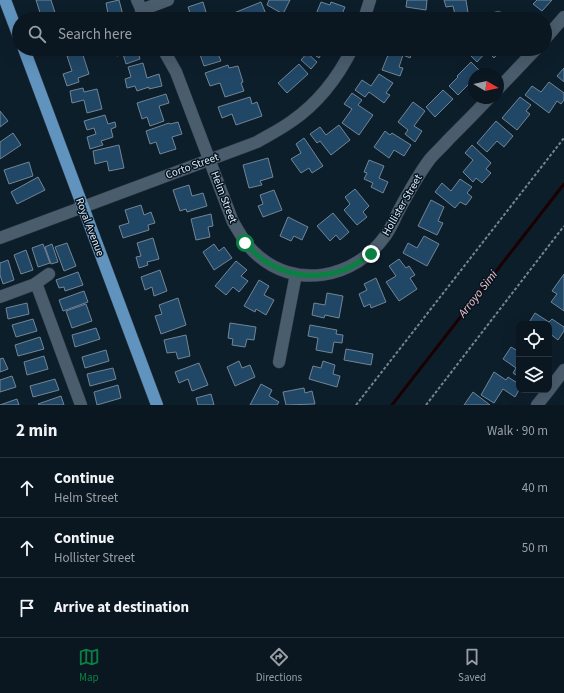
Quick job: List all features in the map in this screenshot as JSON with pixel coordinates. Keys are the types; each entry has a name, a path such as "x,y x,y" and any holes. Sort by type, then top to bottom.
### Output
{"main road":[{"path":"5,0 12,18"},
{"name":"Royal Avenue","path":"27,56 157,405"}],"street":[{"path":"141,10 168,0"},
{"path":"366,12 370,0"},
{"path":"552,31 564,17"},
{"name":"Helm Street","path":"167,56 176,72 233,222 245,243 254,253 268,263 284,271 296,274"},
{"name":"Corto Street","path":"1,235 83,207 257,142 292,121 320,96 334,80 349,56"},
{"path":"504,82 528,56"},
{"name":"Hollister Street","path":"296,274 316,276 337,272 355,265 371,254 386,235 414,183 430,159 483,104"},
{"path":"0,297 36,283 49,274"},
{"path":"279,362 296,274"},
{"path":"36,283 81,405"},
{"path":"552,386 564,370"},
{"path":"537,405 547,393"}],"path":[{"path":"356,405 564,138"},
{"path":"426,405 564,226"}],"building":[{"path":"36,0 51,0 55,12 40,12"},
{"path":"119,0 122,12 108,12 106,3"},
{"path":"269,0 290,0 284,12 279,12 267,5"},
{"path":"407,0 427,0 426,10 406,7"},
{"path":"444,0 466,0 468,12 454,12 453,6 446,7"},
{"path":"537,0 552,0 542,11 533,4"},
{"path":"203,2 206,12 190,12 188,7"},
{"path":"261,2 265,12 236,12"},
{"path":"321,2 330,5 331,2 345,7 343,12 317,12"},
{"path":"67,56 83,56 89,74 78,78 79,82 67,86 63,74 72,71"},
{"path":"124,56 139,56 140,59 126,64"},
{"path":"200,56 219,56 221,61 204,66"},
{"path":"304,56 310,56 317,62 311,69 301,60"},
{"path":"388,56 403,56 399,67 403,68 400,76 382,70"},
{"path":"471,56 482,56 477,62"},
{"path":"471,62 477,68 468,68 468,85 458,95 449,86 458,77 457,76"},
{"path":"143,63 147,78 159,74 162,86 149,89 149,87 137,91 135,86 127,88 125,79 131,77 128,67"},
{"path":"299,64 308,74 287,93 278,83"},
{"path":"228,65 229,68 238,66 244,91 225,97 220,83 210,86 205,73"},
{"path":"564,68 564,82 557,76"},
{"path":"379,74 393,83 386,93 390,95 384,103 369,92 365,97 355,90 362,80 371,86"},
{"path":"549,82 564,93 564,100 561,104 557,101 549,113 525,95 532,86 541,92"},
{"path":"83,88 84,92 97,89 102,109 87,113 84,100 72,103 70,91"},
{"path":"443,90 453,99 435,117 426,107"},
{"path":"352,93 362,100 358,105 373,115 359,135 342,123 352,109 344,104"},
{"path":"166,94 169,103 159,106 164,121 150,126 147,117 142,119 137,103"},
{"path":"250,97 252,104 257,102 262,116 236,125 232,114 222,118 218,107"},
{"path":"520,97 531,105 526,111 530,114 517,130 502,118"},
{"path":"413,102 425,111 414,126 422,131 415,142 405,134 408,130 398,122"},
{"path":"0,111 8,121 0,127"},
{"path":"105,115 108,124 115,122 116,127 111,129 113,137 101,141 103,145 90,149 87,137 96,134 94,128 87,130 84,121"},
{"path":"496,121 513,136 504,147 497,141 487,152 477,143"},
{"path":"178,122 182,134 172,137 176,149 160,154 156,142 150,144 146,131 169,123"},
{"path":"339,125 350,140 331,155 320,141 317,143 310,134 320,127 326,135"},
{"path":"385,131 390,135 392,133 411,145 404,156 394,150 389,158 374,147"},
{"path":"13,133 21,145 0,159 0,142"},
{"path":"304,138 323,166 312,173 309,168 301,173 291,159 301,153 296,144"},
{"path":"119,145 124,168 109,171 107,161 95,164 93,151"},
{"path":"472,145 491,163 486,169 491,173 482,183 476,178 473,182 463,172 473,160 465,153"},
{"path":"268,158 273,177 260,181 262,185 249,188 243,165"},
{"path":"369,160 384,166 379,178 388,182 383,193 371,187 373,183 364,179 367,173 364,172"},
{"path":"29,162 33,176 9,184 4,170"},
{"path":"38,177 45,190 17,204 11,192"},
{"path":"460,179 472,187 467,193 472,197 466,205 460,202 455,208 435,192 442,183 451,191"},
{"path":"189,185 192,196 203,193 207,206 187,212 186,209 180,211 173,190"},
{"path":"355,189 369,206 363,212 367,217 357,225 344,210 350,204 345,197"},
{"path":"274,190 282,210 263,217 258,206 263,204 260,195"},
{"path":"431,200 444,207 438,221 443,223 437,235 418,226"},
{"path":"141,205 144,215 151,212 155,223 148,225 149,230 123,238 119,226 129,223 125,210"},
{"path":"333,213 349,232 340,240 336,235 330,241 317,226"},
{"path":"211,214 213,226 208,227 210,237 196,240 191,219"},
{"path":"288,217 308,227 302,240 294,236 291,241 280,236"},
{"path":"424,236 439,244 427,266 403,253 408,243 417,248"},
{"path":"153,238 159,259 147,262 148,265 139,268 136,257 141,256 137,243"},
{"path":"67,243 76,266 64,271 55,247"},
{"path":"43,244 50,263 38,267 32,248"},
{"path":"52,244 58,262 51,264 45,247"},
{"path":"214,244 219,251 224,247 232,258 214,270 203,252"},
{"path":"26,250 33,270 21,274 14,255"},
{"path":"399,259 406,268 409,266 415,275 410,278 417,289 399,301 386,282 396,276 389,266"},
{"path":"8,260 14,280 3,284 0,275 0,263"},
{"path":"236,261 247,270 241,276 248,281 239,292 233,287 226,295 215,286"},
{"path":"160,270 167,291 154,296 152,287 145,290 141,277"},
{"path":"78,272 83,285 65,291 64,287 59,288 56,280"},
{"path":"564,274 564,311 551,302 557,294 552,291"},
{"path":"376,278 386,302 371,308 370,304 364,307 359,294 367,290 364,284"},
{"path":"259,280 269,286 264,295 274,300 266,315 256,309 255,312 244,306"},
{"path":"84,291 88,302 63,311 59,300"},
{"path":"327,293 343,296 339,318 325,315 324,318 312,315 314,303 325,305"},
{"path":"178,298 186,325 161,334 155,316 162,314 159,305"},
{"path":"27,303 29,314 8,319 6,308"},
{"path":"86,304 92,321 72,328 66,311"},
{"path":"535,313 547,321 530,321"},
{"path":"33,319 37,331 16,337 12,325"},
{"path":"552,319 564,327 564,331 558,340 552,335 552,321 550,321"},
{"path":"230,323 256,327 254,340 247,339 245,347 232,345 233,339 228,338"},
{"path":"310,325 337,330 336,334 343,335 342,343 334,342 332,353 316,350 318,338 308,336"},
{"path":"96,328 100,339 75,347 72,335"},
{"path":"186,335 190,356 178,359 176,352 167,353 164,340"},
{"path":"40,337 44,349 18,356 15,345"},
{"path":"511,347 516,350 516,368 503,359"},
{"path":"346,349 373,354 371,365 344,360"},
{"path":"106,350 109,361 85,368 82,357"},
{"path":"44,356 48,369 27,375 24,362"},
{"path":"3,358 8,369 0,372 0,359"},
{"path":"239,361 242,368 250,365 255,377 235,386 227,367"},
{"path":"323,361 335,365 333,374 340,376 337,387 309,379 313,366 321,368"},
{"path":"199,363 208,385 192,391 188,379 179,383 175,372"},
{"path":"113,368 116,379 90,386 87,374"},
{"path":"516,368 516,375 513,373"},
{"path":"494,372 506,380 508,377 516,382 516,393 517,393 515,397 503,389 494,403 481,395"},
{"path":"12,376 16,387 0,392 0,380"},
{"path":"55,379 59,390 33,397 30,386"},
{"path":"261,384 272,390 269,396 279,402 277,405 250,405"},
{"path":"118,385 121,398 97,405 94,392"},
{"path":"304,388 305,393 312,391 315,404 286,405 283,392"},
{"path":"473,392 490,405 464,405"},
{"path":"211,394 214,405 198,405 196,398"},
{"path":"61,396 64,405 38,404"},
{"path":"17,399 19,405 0,405"}],"waterway":[{"name":"Arroyo Simi","path":"392,405 564,184"}],"route":[{"path":"245,243 254,253 268,263 284,271 316,276 337,272 355,265 371,254"}]}
